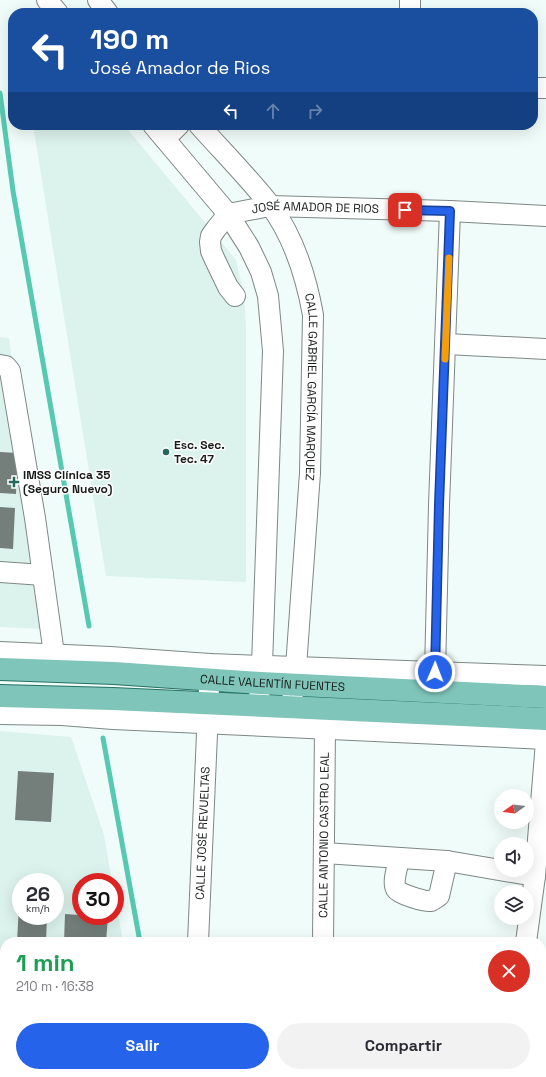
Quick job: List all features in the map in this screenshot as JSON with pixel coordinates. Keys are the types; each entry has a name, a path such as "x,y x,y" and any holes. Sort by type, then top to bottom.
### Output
{"main road":[{"name":"CALLE VALENTÍN FUENTES","path":"0,668 60,660 112,665 159,677 209,671 295,675 546,697"},
{"name":"CALLE VALENTÍN FUENTES","path":"0,696 61,706 207,713 258,705 546,718"}],"street":[{"path":"48,0 54,8"},
{"path":"98,0 104,8"},
{"name":"CALLE GABRIEL GARCÍA MARQUEZ","path":"203,130 270,206 300,261 309,289 313,315 310,472 292,707"},
{"path":"159,132 228,214 249,248 261,272 268,296 273,351 261,674 258,705"},
{"name":"JOSÉ AMADOR DE RIOS","path":"228,214 270,206 450,211 546,216"},
{"path":"435,672 439,505 450,211"},
{"path":"228,214 211,236 210,242 211,251 215,260 228,287 235,296"},
{"path":"446,344 546,349"},
{"path":"0,365 6,366 10,370 8,410 35,518 43,575 60,660 0,652"},
{"path":"0,572 43,575"},
{"name":"CALLE JOSÉ REVUELTAS","path":"198,937 209,671"},
{"path":"295,675 435,672 546,676"},
{"path":"0,714 61,706"},
{"path":"207,713 325,728 546,740 535,876 527,937"},
{"name":"CALLE ANTONIO CASTRO LEAL","path":"323,937 325,728"},
{"path":"324,853 447,861 535,876"},
{"path":"399,858 395,888 402,894 428,901 436,899 439,896 447,861"}],"shaded area":[{"name":"Esc. Sec. Tec. 47","path":"34,130 128,130 236,260 244,294 246,328 246,582 106,576"},
{"name":"IMSS Clínica 35 (Seguro Nuevo)","path":"0,337 9,338 45,629 0,627"},
{"path":"0,731 71,737 104,835 110,873 72,873 72,925 120,925 122,937 0,937"}],"building":[{"path":"0,452 18,453 16,494 0,493"},
{"path":"0,507 15,508 13,549 0,548"},
{"path":"18,771 54,773 51,822 15,820"},
{"path":"65,914 72,914 72,925 107,925 106,937 64,937"},
{"path":"18,925 47,925 46,937 17,937"}],"waterway":[{"path":"0,93 13,191 89,626"},
{"path":"103,738 139,937"}],"slow traffic":[{"path":"445,359 449,258"}],"place":[{"name":"Esc. Sec. Tec. 47","path":"166,452"},
{"name":"IMSS Clínica 35 (Seguro Nuevo)","path":"14,482"}],"route":[{"path":"405,210 450,211 439,505 435,672"}]}
